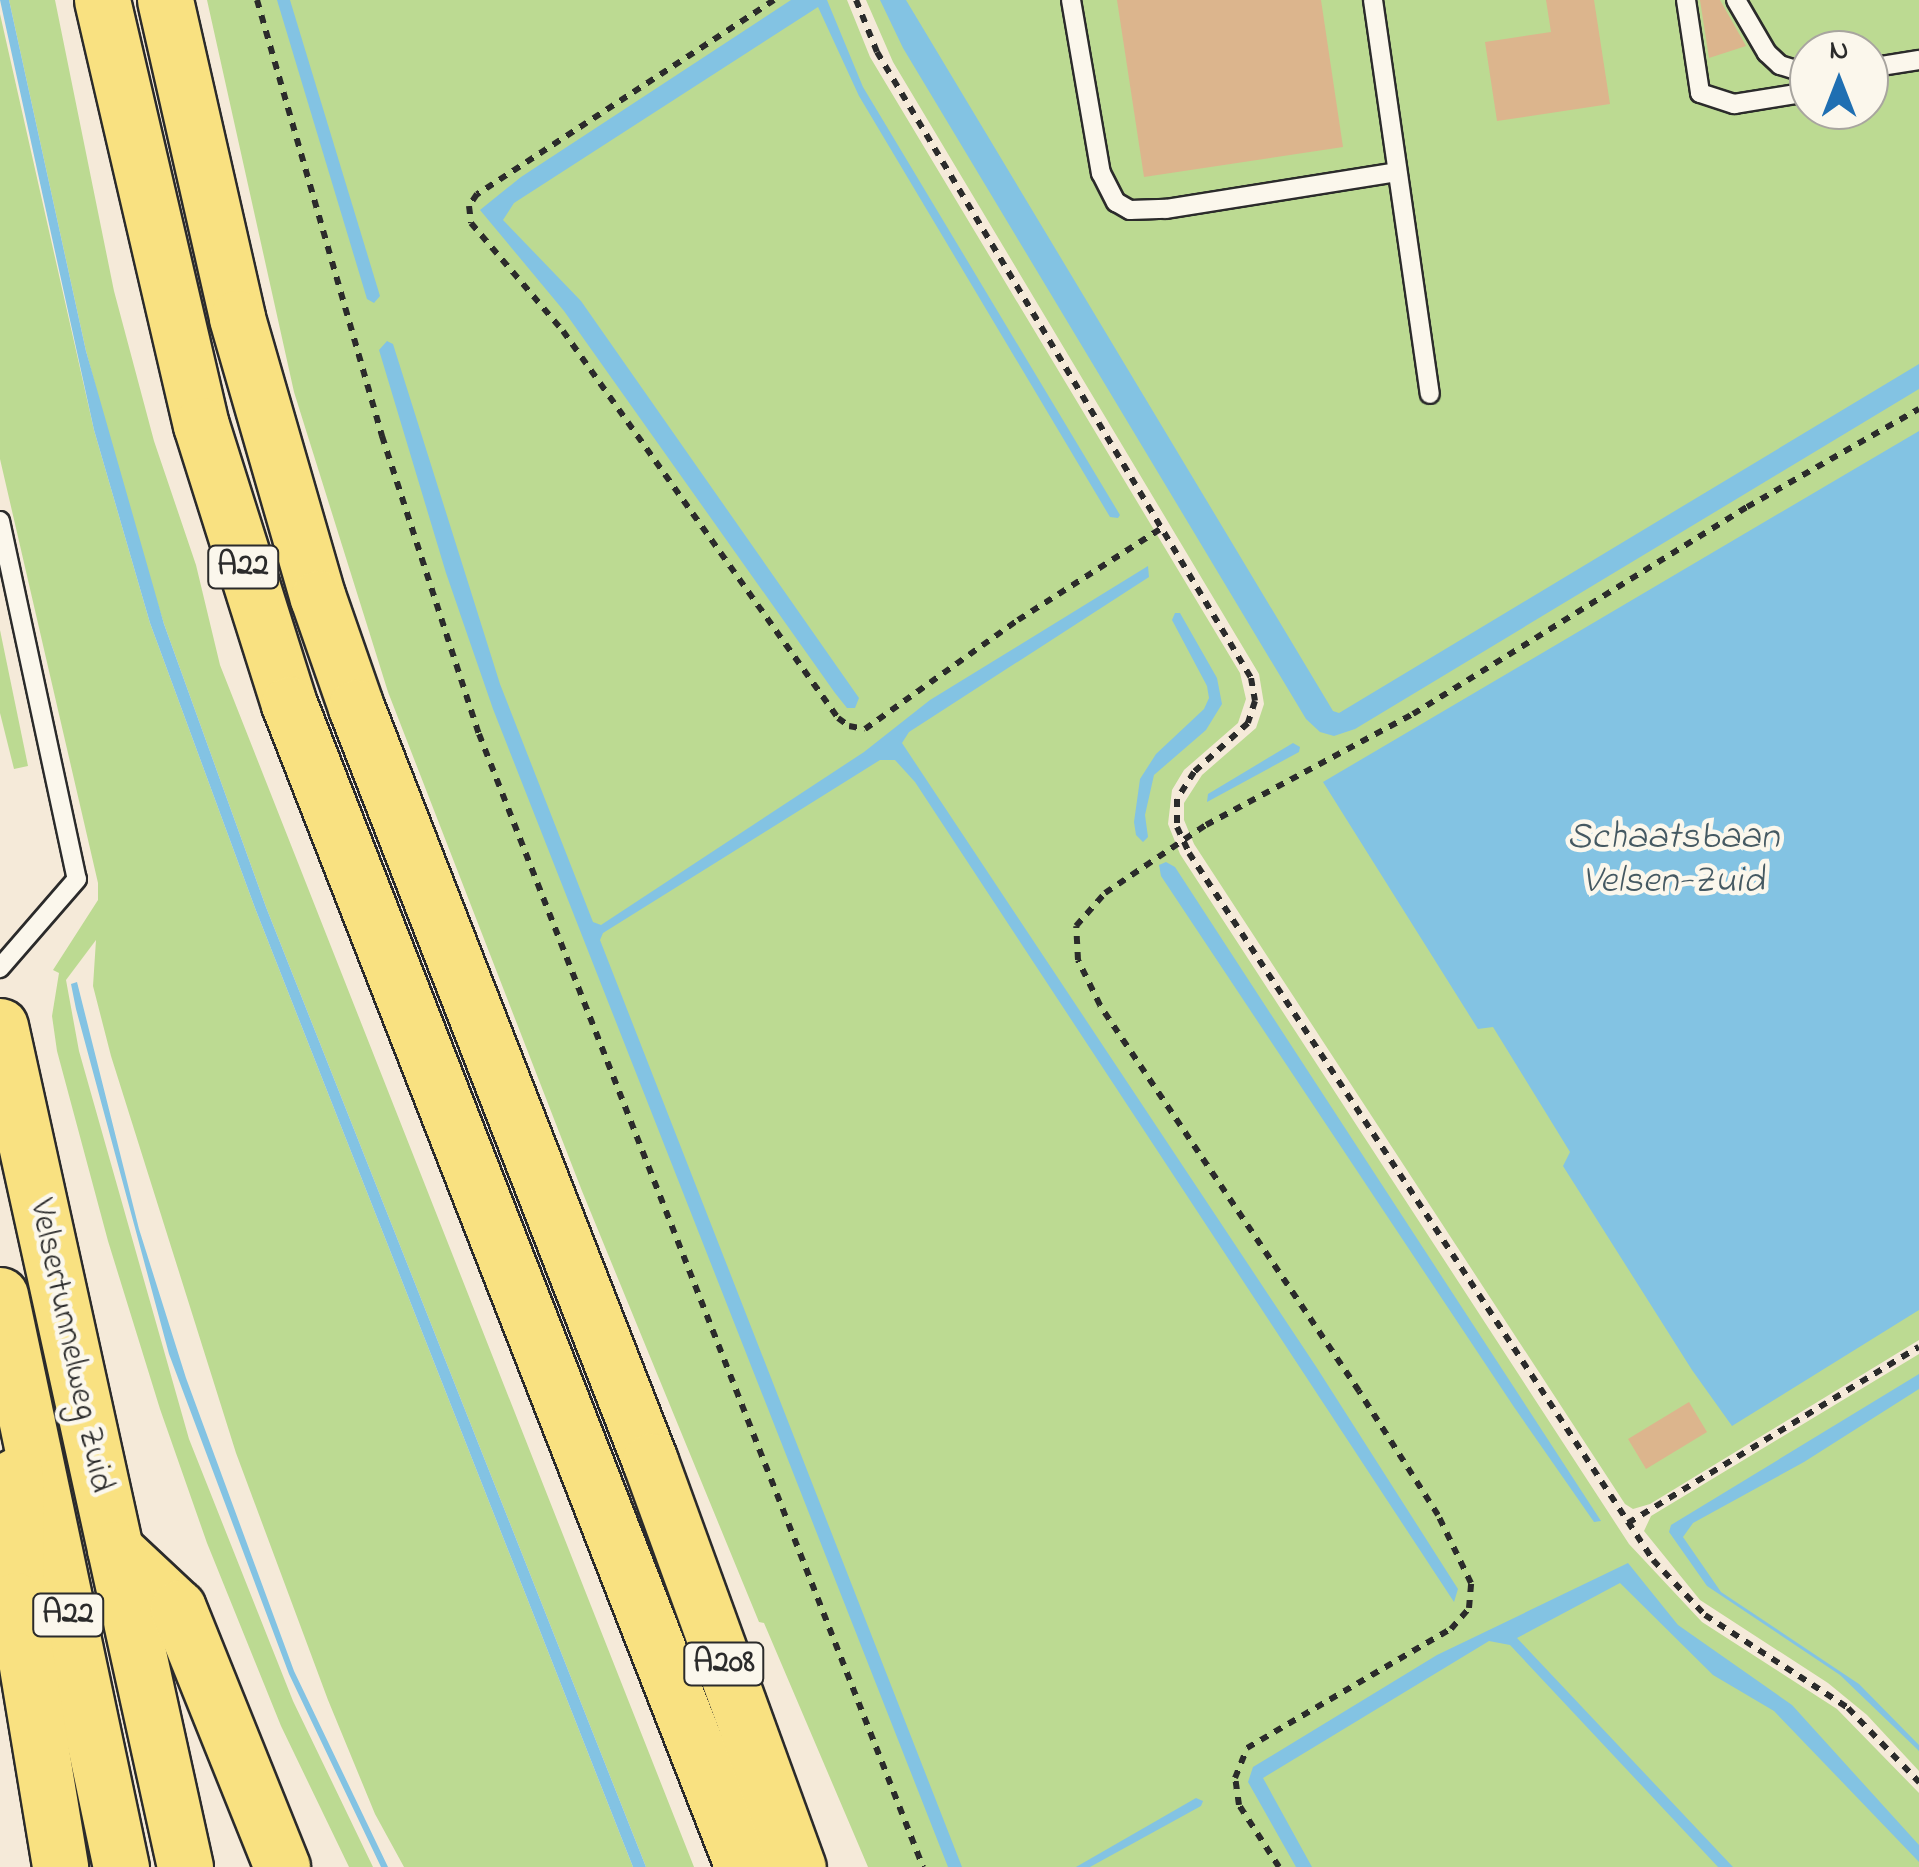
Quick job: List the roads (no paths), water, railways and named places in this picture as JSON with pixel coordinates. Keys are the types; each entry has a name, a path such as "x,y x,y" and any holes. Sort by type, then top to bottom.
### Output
{"highway":[{"name":"A22","path":"102,0 201,426 284,687 744,1867"},
{"name":"A22","path":"164,0 249,366 318,598 356,707 650,1461 828,1867"},
{"name":"Velsertunnelweg Zuid","path":"0,1026 115,1549"},
{"name":"A22","path":"6,1332 16,1600 60,1867"},
{"name":"A22","path":"6,1332 121,1867"},
{"name":"A208","path":"650,1461 798,1867"},
{"name":"A22","path":"115,1549 185,1867"},
{"name":"A22","path":"115,1549 178,1608 282,1867"}],"lane":[{"path":"1071,0 1106,189 1116,202 1130,210 1166,209 1397,172"},
{"path":"1373,0 1430,394"},
{"path":"1686,0 1700,93 1734,104 1789,95"},
{"path":"1736,0 1767,53 1789,68"},
{"path":"1889,65 1919,60"},
{"path":"0,521 77,879 0,968"}],"water":[{"path":"0,0 9,0 86,351 164,624 266,907 646,1867 633,1867 255,908 150,623 94,430"},
{"path":"277,0 290,0 380,296 374,303 367,299"},
{"path":"791,0 827,0 863,87 1120,515 1118,518 1110,517 859,96 818,7 514,203 503,220 581,301 859,698 855,708 847,708 835,693 564,311 480,210 521,177"},
{"path":"880,0 906,0 1333,711 1339,713 1919,364 1919,389 1355,729 1334,736 1320,732 1306,719 903,48"},
{"path":"387,341 393,344 500,684 593,922 601,925 864,752 930,700 1148,566 1149,577 909,732 902,743 1317,1368 1458,1589 1454,1602 915,782 895,760 880,760 603,933 600,940 962,1867 948,1867 493,709 446,573 379,350"},
{"name":"Schaatsbaan Velsen-Zuid","path":"1919,431 1919,1310 1732,1426 1692,1370 1563,1166 1570,1152 1493,1027 1478,1029 1323,782"},
{"path":"1175,613 1180,613 1217,678 1222,704 1206,730 1154,775 1145,815 1148,837 1143,842 1136,835 1134,822 1140,779 1156,754 1204,709 1209,698 1207,686 1172,620"},
{"path":"1293,743 1300,747 1299,752 1207,802 1208,794"},
{"path":"1166,862 1175,867 1601,1521 1594,1522 1514,1407 1161,876 1159,865"},
{"path":"77,982 139,1229 186,1378 294,1671 388,1867 381,1867 289,1674 169,1354 76,1009 71,984"},
{"path":"1919,1374 1919,1389 1804,1462 1693,1523 1683,1537 1721,1592 1859,1684 1919,1745 1919,1751 1840,1675 1707,1586 1669,1532 1671,1525"},
{"path":"1628,1563 1678,1625 1792,1705 1919,1845 1919,1862 1774,1711 1713,1675 1620,1583 1517,1638 1733,1867 1718,1867 1510,1645 1489,1641 1263,1778 1312,1867 1296,1867 1248,1782 1253,1767 1437,1655"},
{"path":"1196,1798 1203,1801 1201,1806 1090,1867 1076,1867"}]}
